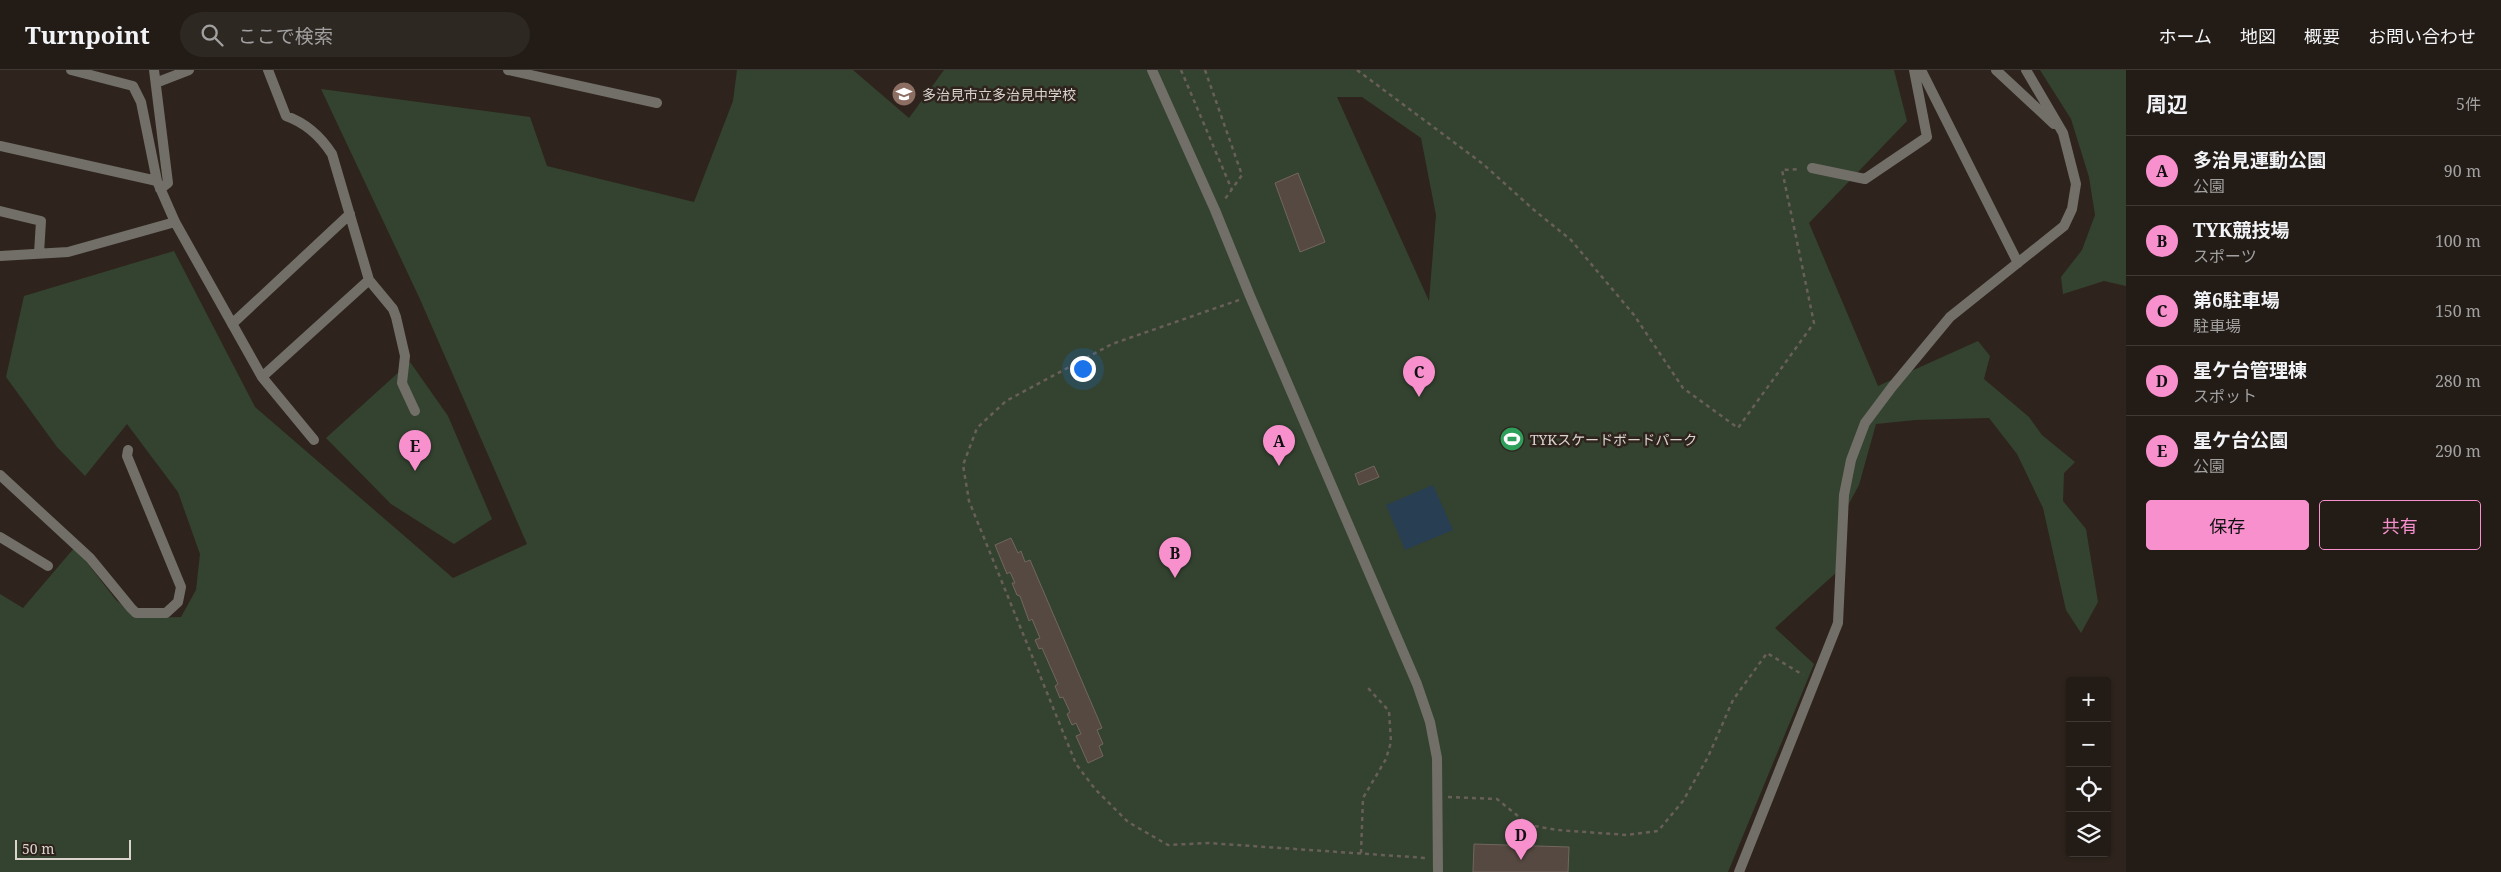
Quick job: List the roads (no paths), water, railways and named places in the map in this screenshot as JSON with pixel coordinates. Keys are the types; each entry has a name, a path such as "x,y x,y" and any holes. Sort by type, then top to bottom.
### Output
{"street":[{"path":"71,70 133,86 141,102 158,185 175,222 262,377 314,440"},
{"path":"0,146 158,185 168,183 158,82 154,70"},
{"path":"158,82 189,70"},
{"path":"268,70 286,116 299,121 324,141 332,154 369,280 393,309 396,317 405,356 402,383 415,410"},
{"path":"508,70 657,103"},
{"path":"1152,70 1215,210 1250,296 1418,684 1430,722 1438,758 1438,872"},
{"path":"1812,168 1865,178 1927,137 1914,70"},
{"path":"1921,70 2018,263"},
{"path":"1996,70 2063,133"},
{"path":"1738,872 1838,623 1844,495 1851,460 1865,423 1950,317 2064,226 2072,209 2076,184 2063,133 2026,70"},
{"path":"0,211 41,221 39,253"},
{"path":"232,324 350,214"},
{"path":"0,256 68,252 175,222"},
{"path":"262,377 369,280"},
{"path":"0,475 90,558 136,613 166,613 178,602 181,587 127,456 128,450"},
{"path":"0,537 48,566"}],"water":[{"path":"1433,485 1453,530 1405,550 1386,505"}],"place":[{"name":"多治見市立多治見中学校","path":"904,94"},
{"name":"第6駐車場","path":"1419,397"},
{"name":"TYKスケードボードパーク","path":"1512,439"},
{"name":"多治見運動公園","path":"1279,466"},
{"name":"星ケ台公園","path":"415,471"},
{"name":"TYK競技場","path":"1175,578"},
{"name":"星ケ台管理棟","path":"1521,860"}]}
